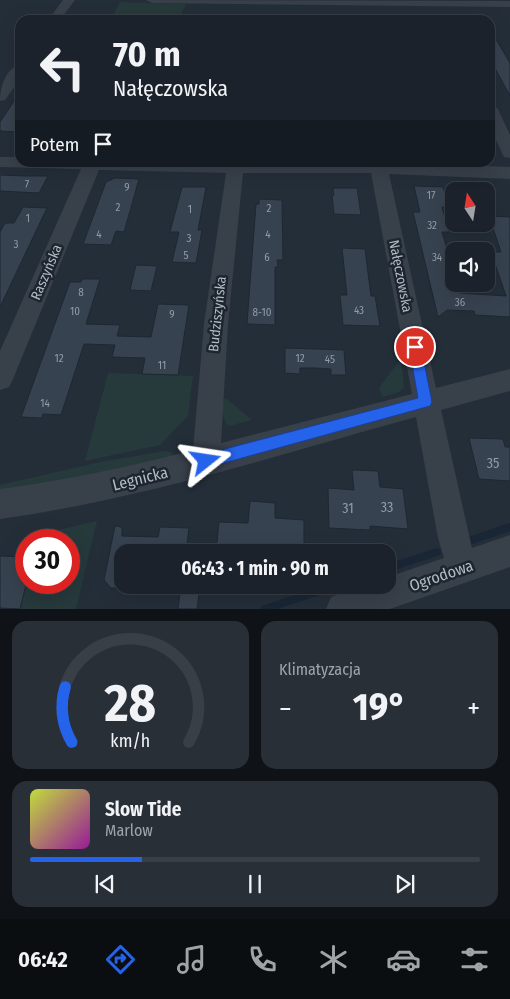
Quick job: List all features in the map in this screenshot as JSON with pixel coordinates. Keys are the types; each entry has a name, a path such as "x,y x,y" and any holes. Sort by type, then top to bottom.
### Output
{"street":[{"path":"58,15 69,0"},
{"path":"152,0 235,6 256,1 352,4 510,4"},
{"path":"0,97 15,75"},
{"path":"495,119 510,153"},
{"path":"0,162 15,162"},
{"name":"Raszyńska","path":"0,379 91,167"},
{"path":"198,167 282,167"},
{"name":"Nałęczowska","path":"378,167 425,402 458,552"},
{"path":"411,167 510,173"},
{"name":"Budziszyńska","path":"206,461 215,333 234,168"},
{"name":"Legnicka","path":"0,504 59,496 114,485 510,380"},
{"name":"Ogrodowa","path":"343,609 458,552 510,550"}],"shaded area":[{"path":"120,2 186,4 180,15 114,15"},
{"path":"401,358 404,387 399,392 383,397 379,388"},
{"path":"108,373 193,376 188,416 160,445 85,461"},
{"path":"223,399 227,399 252,420 229,426 224,417"},
{"path":"165,451 171,452 174,459 0,491 0,485 100,462"},
{"path":"97,521 80,592 80,529 62,529"},
{"path":"24,594 80,594 76,609 19,609"}],"building":[{"path":"495,38 510,63 510,96 495,68"},
{"path":"15,100 15,132 0,131 0,122"},
{"path":"0,175 48,176 39,193 0,191"},
{"path":"115,178 139,179 124,232 116,231 111,245 83,244 106,182"},
{"path":"414,186 443,187 445,194 445,207 442,207 445,218 445,232 442,232 445,242 445,292 506,296 495,264 495,252 501,252 494,232 495,216 510,217 510,317 475,315 474,311 447,310 438,317 413,212 420,212"},
{"path":"182,187 206,187 198,230 202,230 196,263 172,262 179,232 170,232"},
{"path":"333,188 357,188 361,215 334,214"},
{"path":"259,199 282,200 283,260 277,260 278,267 275,267 275,325 247,324 256,204 259,204"},
{"path":"23,207 47,208 0,307 0,232 5,223 14,223"},
{"path":"342,248 365,249 371,296 375,296 380,326 343,325 340,295 347,295"},
{"path":"136,265 157,266 151,291 130,290"},
{"path":"82,279 100,279 86,324 120,325 117,336 151,337 158,304 189,305 178,375 142,374 145,358 112,357 115,345 84,344 61,415 43,414 42,418 21,417 70,282 81,282"},
{"path":"285,348 344,350 346,375 331,375 331,369 315,368 300,368 300,374 285,373"},
{"path":"469,438 503,439 505,447 510,447 510,481 479,479"},
{"path":"352,470 378,471 380,487 403,489 408,529 370,526 370,530 329,528 328,488 354,490"},
{"path":"250,501 275,503 275,518 304,520 304,544 217,544 219,522 248,523"},
{"path":"115,526 122,527 122,536 158,537 160,527 189,528 187,544 114,544 114,588 111,588 104,580"},
{"path":"0,556 15,557 15,594 24,594 20,609 0,608"},
{"path":"180,594 199,594 197,609 178,609"}],"waterway":[{"path":"469,541 510,527"},
{"path":"396,565 437,552"},
{"path":"265,609 310,594"}],"route":[{"path":"206,461 425,402 415,347"}]}
